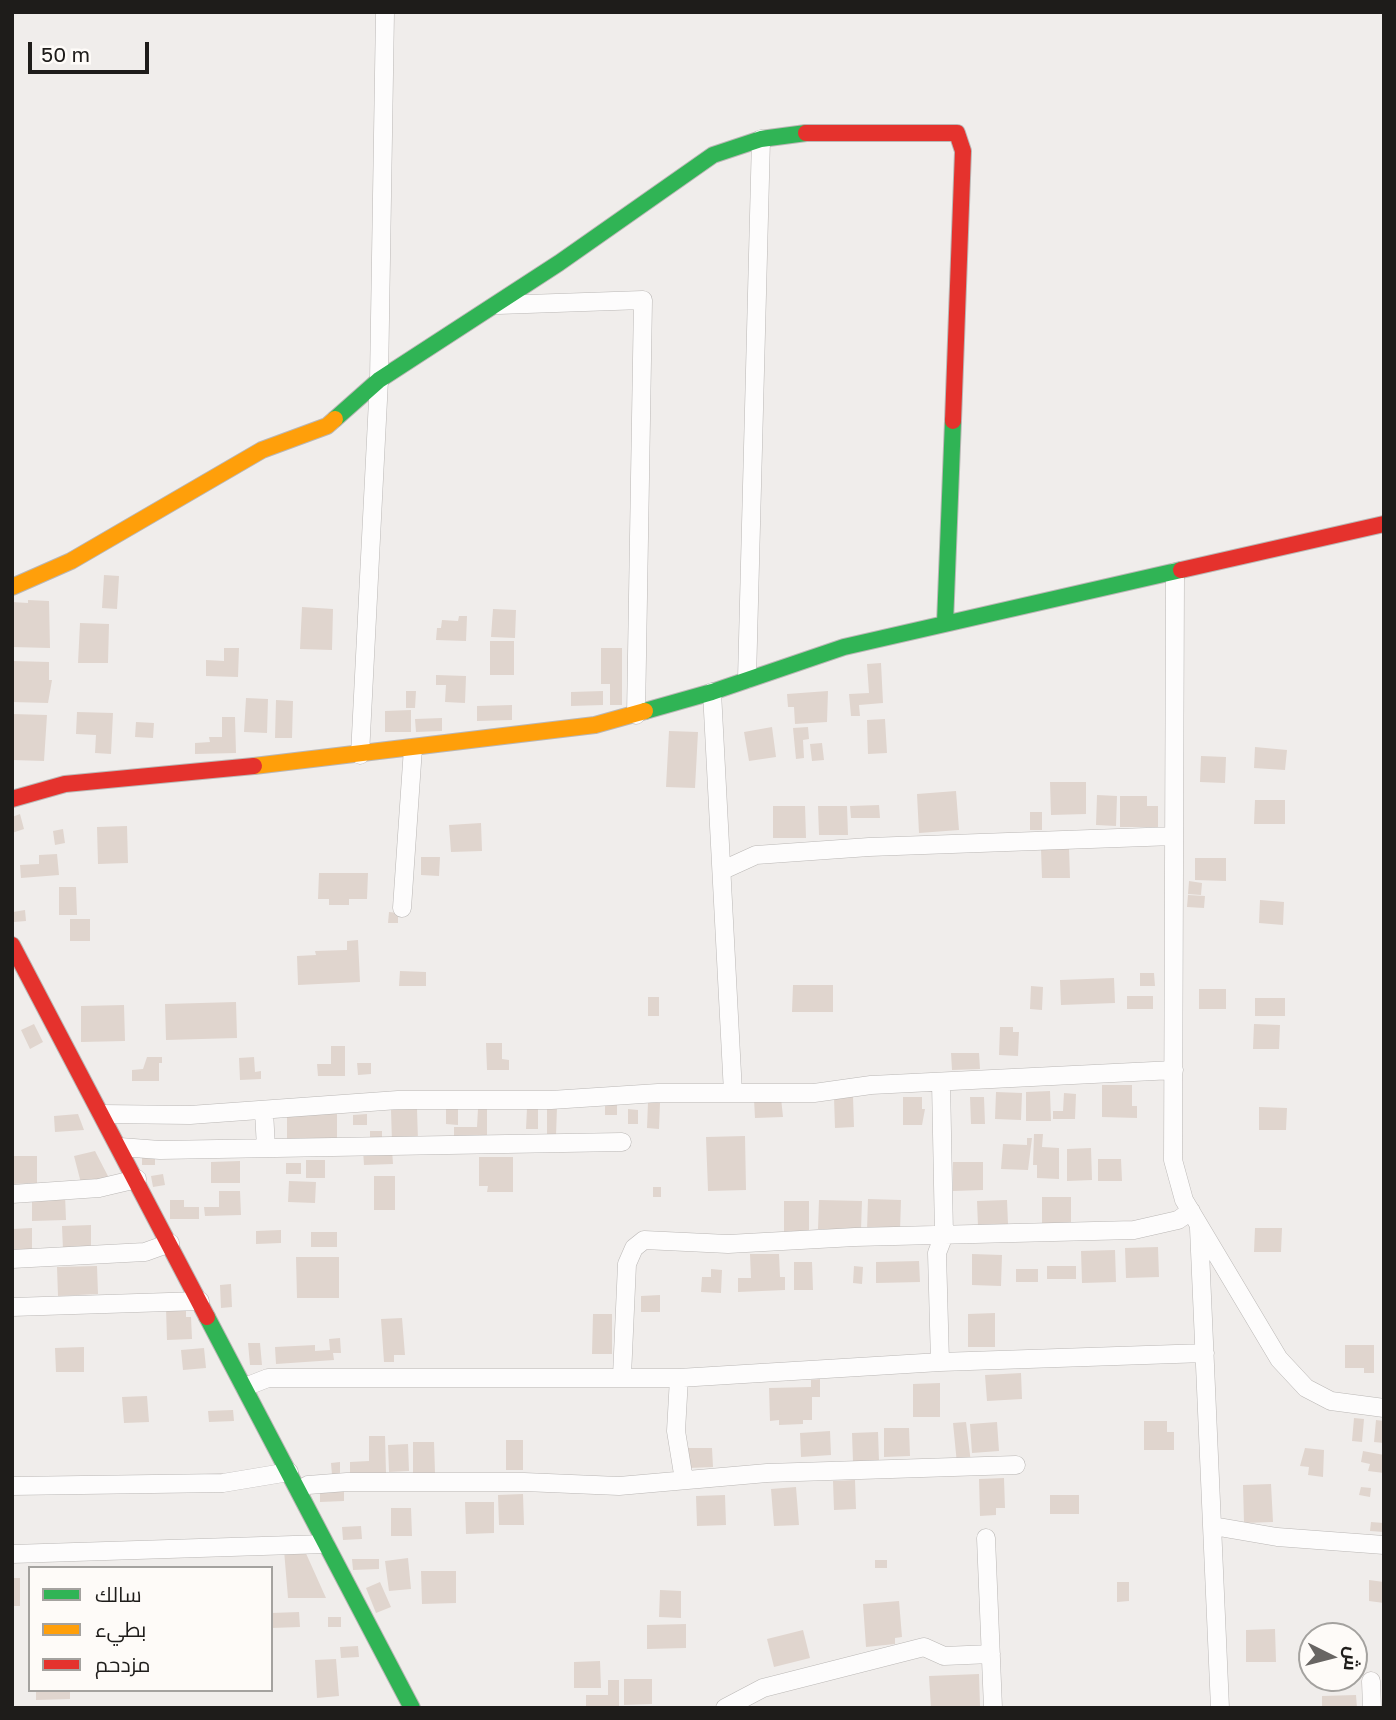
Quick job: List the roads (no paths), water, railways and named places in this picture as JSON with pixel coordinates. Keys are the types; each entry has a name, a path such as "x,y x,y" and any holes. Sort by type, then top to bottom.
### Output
{"street":[{"path":"360,755 379,380 385,12"},
{"path":"12,587 71,561 262,450 327,426 379,380 495,305 713,155 761,139 817,132 957,133 963,151 945,623"},
{"path":"747,679 761,139"},
{"path":"495,305 643,300 636,715"},
{"path":"12,799 78,782 360,755 595,725 712,692 844,647 1384,524"},
{"path":"1175,572 1174,1160 1184,1200 1279,1359 1306,1388 1331,1401 1384,1408"},
{"path":"712,692 733,1093"},
{"path":"402,908 413,748"},
{"path":"723,870 756,855 1174,836"},
{"path":"12,945 412,1708"},
{"path":"102,1114 190,1115 398,1100 551,1100 646,1093 814,1093 849,1087 1174,1070"},
{"path":"940,1362 937,1253 944,1235 941,1082"},
{"path":"264,1111 266,1148"},
{"path":"120,1147 160,1150 622,1143"},
{"path":"12,1194 99,1188 137,1180"},
{"path":"622,1376 627,1264 634,1248 644,1240 728,1244 1134,1230 1195,1218"},
{"path":"1195,1218 1205,1353 1220,1708"},
{"path":"12,1259 145,1252 170,1243"},
{"path":"12,1307 200,1301"},
{"path":"245,1387 268,1378 679,1378 940,1362 1205,1353"},
{"path":"679,1378 677,1431 684,1480"},
{"path":"299,1490 308,1485 347,1482 524,1482 619,1486 767,1473 1016,1465"},
{"path":"12,1486 213,1484 289,1472"},
{"path":"1213,1527 1276,1537 1384,1545"},
{"path":"986,1538 993,1708"},
{"path":"12,1554 325,1544"},
{"path":"725,1708 763,1688 925,1647 944,1656 991,1654"},
{"path":"1371,1681 1372,1708"}]}
